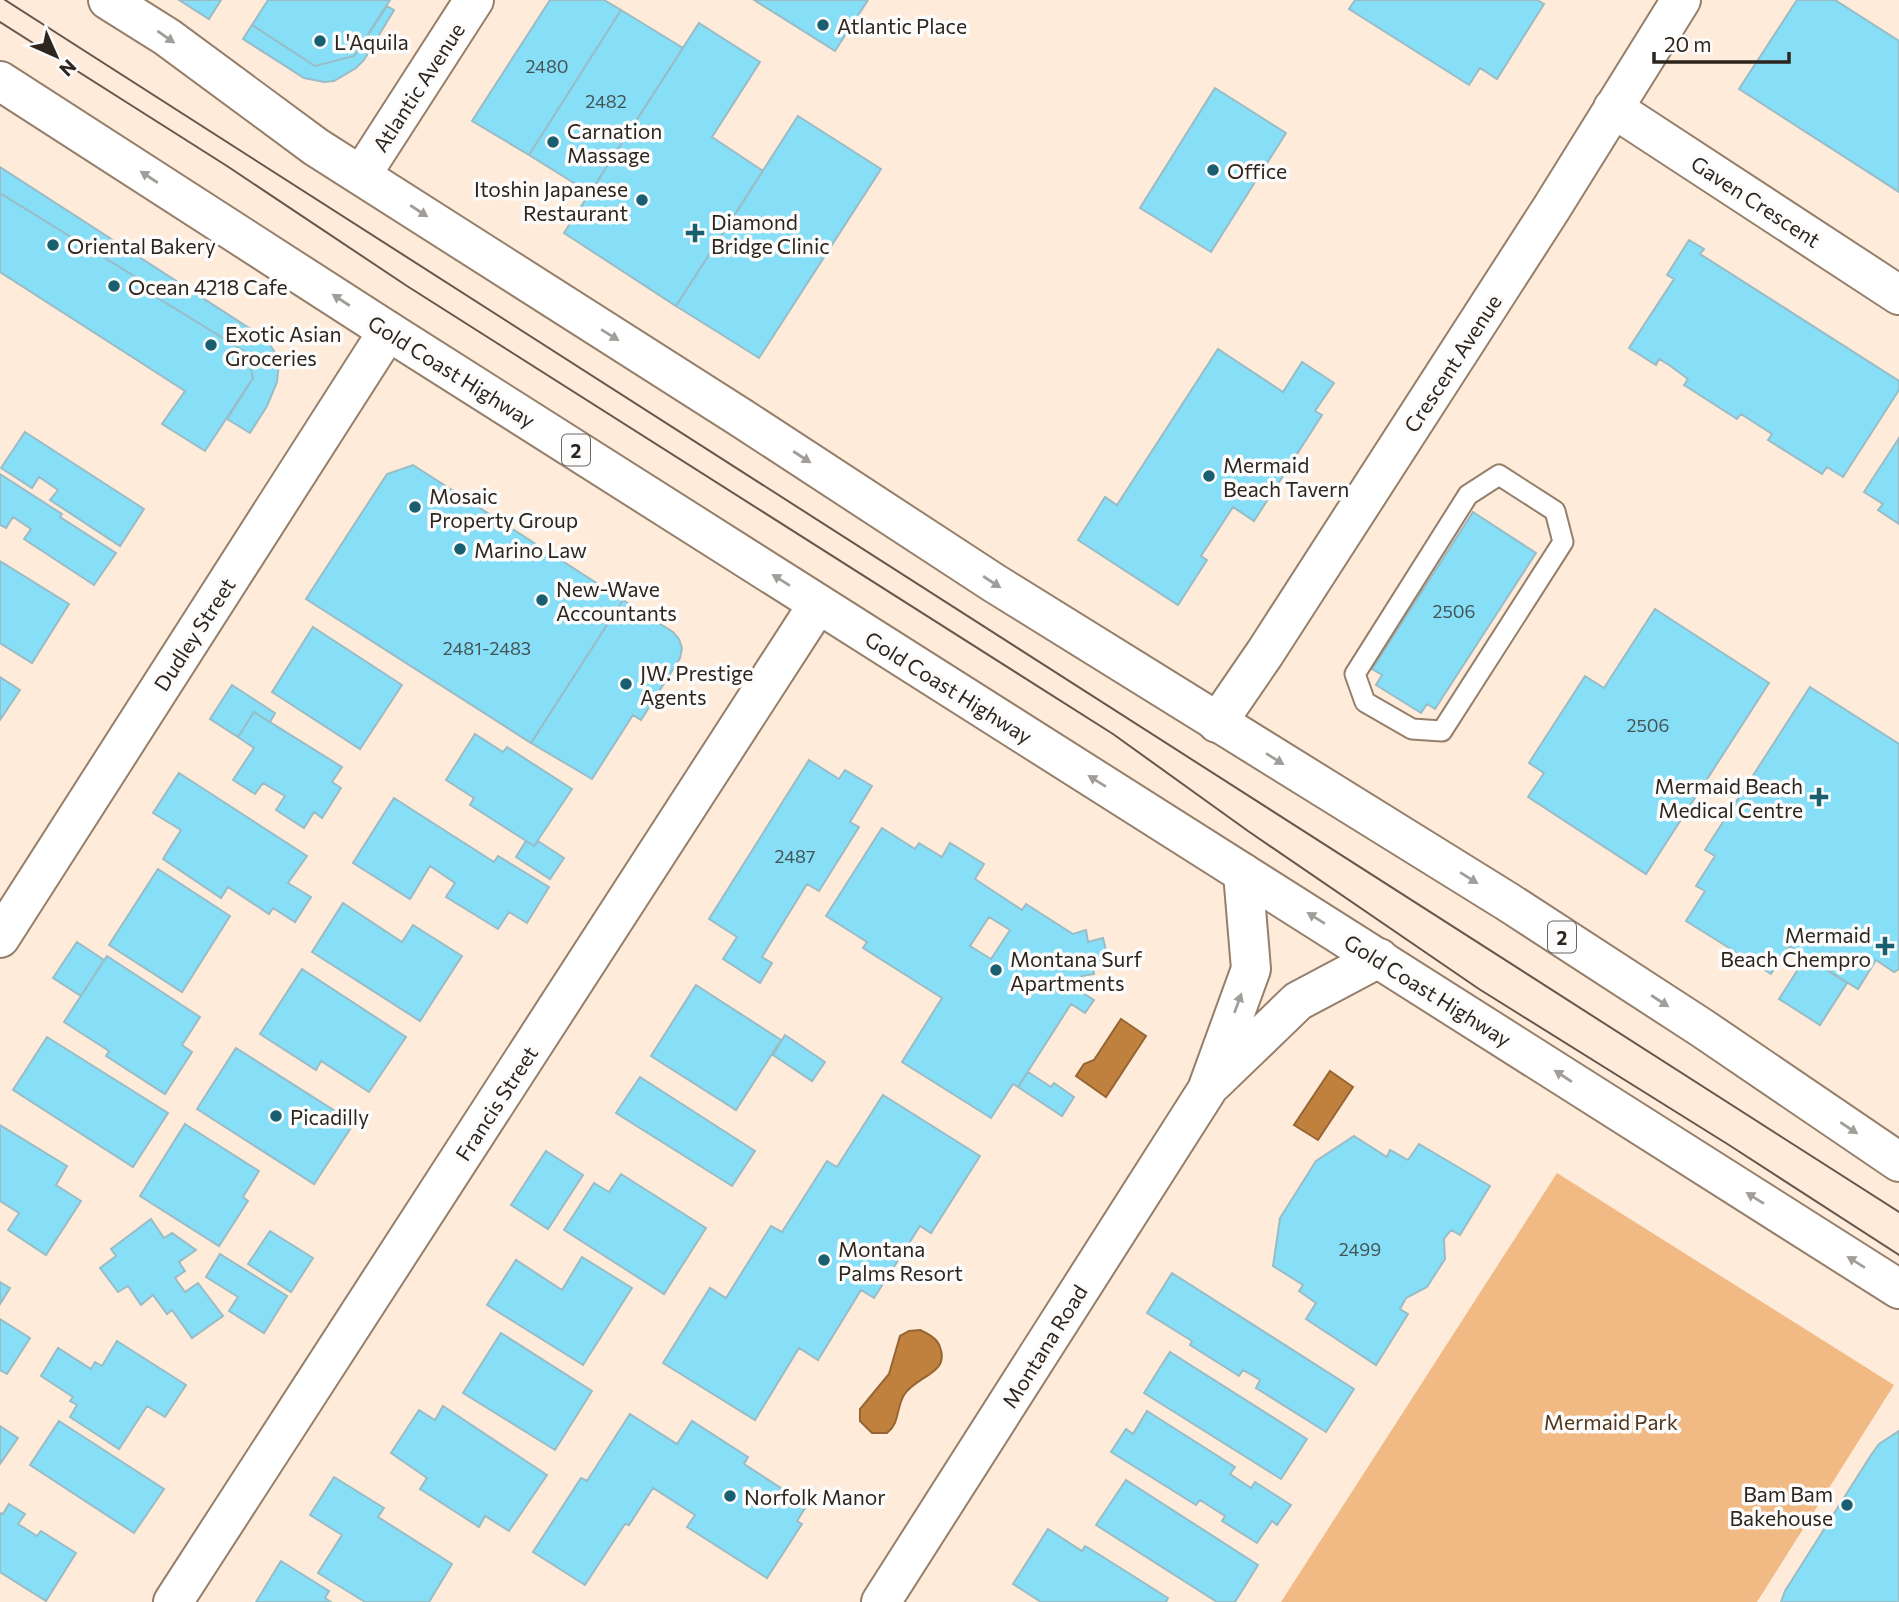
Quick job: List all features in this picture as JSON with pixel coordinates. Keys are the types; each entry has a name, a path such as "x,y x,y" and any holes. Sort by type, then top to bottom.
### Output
{"main road":[{"name":"2","path":"108,0 166,37 271,116 994,583 1508,902 1897,1155"},
{"name":"Atlantic Avenue","path":"362,174 474,0"},
{"name":"Crescent Avenue","path":"1217,723 1273,641 1551,209 1681,0"},
{"name":"Gold Coast Highway","path":"0,81 388,331 1899,1290"},
{"name":"Gaven Crescent","path":"1613,108 1899,295"},
{"name":"Dudley Street","path":"0,938 388,331"},
{"name":"Francis Street","path":"173,1602 818,604"},
{"name":"Montana Road","path":"881,1602 1207,1090 1251,969 1243,873"},
{"name":"Montana Road","path":"1207,1090 1298,1001 1379,958"}],"lane":[{"path":"1499,475 1555,511 1563,542 1442,731 1412,729 1365,702 1355,674 1468,495 1499,475"}],"green space":[{"name":"Mermaid Park","path":"1557,1173 1894,1385 1757,1602 1281,1602"}],"shaded area":[{"path":"1121,1019 1146,1036 1106,1097 1076,1076 1084,1064 1094,1060"},
{"path":"1330,1071 1353,1087 1318,1140 1294,1125"},
{"path":"920,1330 939,1344 942,1356 940,1363 904,1395 891,1429 887,1433 872,1433 860,1421 860,1409 889,1374 900,1336 909,1331"}],"building":[{"path":"179,0 221,0 209,19"},
{"name":"L'Aquila","path":"268,0 390,0 354,56 315,66 252,25"},
{"path":"550,0 604,0 621,10 529,155 472,121"},
{"name":"Atlantic Place","path":"754,0 868,0 835,51"},
{"path":"1355,0 1537,0 1544,4 1497,79 1480,68 1469,85 1349,9"},
{"path":"1797,0 1835,0 1899,41 1899,192 1739,89"},
{"path":"387,6 394,10 364,60 334,81 304,78 243,39 252,25 315,66 354,56"},
{"path":"621,10 683,48 590,193 529,155"},
{"path":"699,23 760,62 712,137 763,171 676,306 564,233"},
{"name":"Office","path":"1215,88 1286,133 1211,252 1140,208"},
{"path":"798,116 881,169 759,358 676,306"},
{"path":"0,167 266,339 279,363 277,382 267,406 250,433 227,419 253,378 247,353 150,293 147,284 0,193"},
{"path":"0,193 147,284 150,293 247,353 253,378 205,451 162,424 185,391 0,272"},
{"path":"1689,240 1704,249 1700,254 1899,381 1899,390 1843,477 1827,467 1822,474 1768,440 1772,434 1741,414 1737,419 1684,385 1688,379 1669,365 1659,359 1656,365 1629,348 1674,279 1667,275"},
{"name":"Mermaid Beach Tavern","path":"1218,349 1283,392 1302,362 1334,383 1315,411 1322,415 1254,521 1233,507 1201,556 1207,560 1178,605 1078,540 1105,497 1117,505"},
{"path":"25,432 144,509 120,546 50,500 58,490 39,477 32,488 1,468"},
{"path":"1899,438 1899,524 1878,510 1883,504 1864,492"},
{"path":"413,465 623,600 531,743 306,599 387,474"},
{"path":"0,474 116,553 94,585 24,539 31,529 13,517 6,528 0,525"},
{"path":"1473,512 1536,553 1435,709 1427,704 1421,713 1376,685 1382,675 1372,669"},
{"path":"0,561 69,604 32,663 0,643"},
{"path":"623,600 673,632 682,648 680,658 641,720 633,715 592,779 531,743"},
{"path":"1655,609 1769,683 1646,874 1528,797 1544,773 1529,763 1585,676 1604,688"},
{"path":"313,627 402,685 360,749 272,692"},
{"path":"0,677 20,690 0,720"},
{"path":"232,685 275,713 270,722 254,712 238,737 210,719"},
{"name":"Mermaid Beach Medical Centre","path":"1810,687 1899,744 1899,969 1894,972 1876,960 1858,989 1789,946 1771,974 1686,921 1705,891 1696,886 1715,856 1705,850"},
{"path":"254,712 342,767 332,782 341,788 322,818 314,812 304,828 276,810 285,796 263,783 255,794 233,780 254,748 238,737"},
{"path":"475,734 503,752 507,747 572,789 534,846 470,805 474,798 446,780"},
{"path":"809,760 839,779 845,770 872,786 850,822 859,827 819,891 807,884 762,957 772,963 760,983 723,959 737,937 709,919"},
{"path":"179,773 307,856 288,883 311,897 295,922 273,908 269,914 228,887 221,898 163,859 181,830 153,813"},
{"path":"394,798 494,862 498,856 549,887 527,923 509,912 498,929 446,897 455,883 430,866 410,899 353,863"},
{"name":"Montana Surf Apartments","path":"882,828 915,849 919,843 942,857 950,843 984,864 975,879 1022,910 1026,904 1073,934 1086,930 1088,942 1103,938 1109,963 1093,966 1094,974 1082,976 1075,988 1094,1000 1085,1013 1071,1004 1018,1087 1013,1084 991,1118 902,1062 942,998 863,948 867,942 826,916","holes":["989,917 1010,930 991,959 970,946"]},
{"path":"526,841 534,846 538,841 564,858 550,879 516,857"},
{"path":"158,869 230,916 182,992 109,945"},
{"path":"343,903 402,942 413,925 462,956 420,1021 312,952"},
{"path":"77,942 104,960 81,996 53,978"},
{"path":"107,956 200,1017 182,1045 192,1052 165,1094 106,1056 109,1051 64,1022"},
{"path":"1806,957 1847,983 1820,1025 1779,999"},
{"path":"302,969 406,1037 369,1092 321,1061 316,1070 260,1034"},
{"path":"696,985 781,1040 736,1110 651,1056"},
{"path":"785,1035 825,1062 812,1081 773,1055"},
{"path":"47,1037 168,1113 133,1167 13,1090"},
{"name":"Picadilly","path":"236,1048 354,1123 314,1184 197,1109"},
{"path":"1028,1072 1051,1087 1054,1083 1074,1097 1062,1116 1018,1087"},
{"path":"640,1077 755,1151 732,1186 616,1113"},
{"name":"Montana Palms Resort","path":"883,1095 980,1156 931,1233 920,1226 874,1298 861,1290 818,1360 799,1348 755,1420 663,1363 710,1288 726,1298 771,1226 782,1232 827,1161 837,1167"},
{"path":"185,1124 259,1171 243,1197 248,1201 219,1246 140,1196"},
{"path":"0,1125 67,1166 56,1185 81,1201 46,1255 8,1230 19,1213 0,1201"},
{"path":"1354,1136 1387,1157 1390,1150 1408,1160 1419,1144 1490,1186 1460,1235 1451,1230 1444,1239 1445,1259 1427,1287 1406,1298 1400,1309 1408,1314 1376,1365 1306,1319 1316,1303 1299,1291 1303,1285 1273,1266 1280,1218 1316,1161"},
{"path":"546,1151 583,1175 548,1229 511,1205"},
{"path":"621,1174 706,1228 664,1294 564,1230 594,1183 609,1192"},
{"path":"151,1219 164,1238 172,1233 196,1250 179,1262 185,1271 175,1278 185,1292 198,1283 223,1316 192,1338 172,1310 167,1314 153,1295 141,1305 128,1286 118,1292 100,1268 116,1256 111,1249"},
{"path":"270,1231 313,1258 291,1292 248,1264"},
{"path":"220,1254 287,1296 264,1333 229,1311 238,1297 206,1277"},
{"path":"582,1257 632,1288 583,1365 487,1305 516,1260 562,1290"},
{"path":"1172,1273 1354,1389 1326,1432 1256,1388 1260,1380 1243,1370 1239,1376 1190,1345 1192,1341 1147,1313"},
{"path":"0,1282 10,1288 0,1304"},
{"path":"0,1319 30,1338 7,1374 0,1370"},
{"path":"501,1333 592,1391 555,1450 463,1393"},
{"path":"117,1341 186,1385 165,1417 147,1406 119,1449 70,1417 77,1405 70,1401 73,1397 41,1376 58,1348 91,1369 95,1362 102,1366"},
{"path":"1170,1352 1307,1439 1281,1479 1144,1393"},
{"path":"443,1406 547,1475 509,1531 485,1516 479,1527 420,1489 427,1478 391,1453 419,1410 435,1420"},
{"path":"1147,1411 1235,1467 1230,1474 1251,1488 1255,1482 1291,1505 1277,1525 1272,1521 1257,1543 1222,1521 1225,1516 1200,1500 1196,1505 1111,1452 1126,1429 1133,1434"},
{"name":"Norfolk Manor","path":"630,1414 677,1444 692,1421 748,1457 744,1464 807,1505 797,1521 802,1524 767,1578 687,1527 695,1515 653,1488 629,1525 625,1524 585,1585 533,1552 581,1478 587,1481"},
{"path":"59,1421 164,1489 134,1533 30,1465"},
{"path":"0,1426 18,1438 0,1464"},
{"path":"1899,1431 1899,1602 1781,1602 1785,1591 1871,1455 1879,1444"},
{"path":"334,1477 384,1508 378,1517 452,1564 429,1602 365,1602 318,1573 342,1535 310,1515"},
{"path":"1126,1480 1258,1565 1235,1602 1217,1602 1096,1525"},
{"path":"9,1504 25,1514 18,1524 37,1536 41,1531 76,1553 46,1601 0,1572 0,1513 3,1514"},
{"path":"1048,1529 1082,1551 1085,1546 1092,1550 1168,1598 1166,1602 1041,1602 1013,1584"},
{"path":"281,1561 329,1591 325,1598 331,1602 256,1602"}],"tram line":[{"path":"5,0 1899,1212"},
{"path":"0,22 227,166 407,286 1113,734 1248,831 1479,989 1899,1255"}],"place":[{"name":"Atlantic Place","path":"823,25"},
{"name":"L'Aquila","path":"320,41"},
{"name":"Carnation Massage","path":"553,142"},
{"name":"Office","path":"1213,170"},
{"name":"Itoshin Japanese Restaurant","path":"642,200"},
{"name":"Diamond Bridge Clinic","path":"695,233"},
{"name":"Oriental Bakery","path":"53,245"},
{"name":"Ocean 4218 Cafe","path":"114,286"},
{"name":"Exotic Asian Groceries","path":"211,345"},
{"name":"Mermaid Beach Tavern","path":"1209,476"},
{"name":"Mosaic Property Group","path":"415,507"},
{"name":"Marino Law","path":"460,549"},
{"name":"New-Wave Accountants","path":"542,600"},
{"name":"JW. Prestige Agents","path":"626,684"},
{"name":"Mermaid Beach Medical Centre","path":"1819,797"},
{"name":"Mermaid Beach Chempro","path":"1885,946"},
{"name":"Montana Surf Apartments","path":"996,970"},
{"name":"Picadilly","path":"276,1116"},
{"name":"Montana Palms Resort","path":"824,1260"},
{"name":"Norfolk Manor","path":"730,1496"},
{"name":"Bam Bam Bakehouse","path":"1847,1505"}]}
